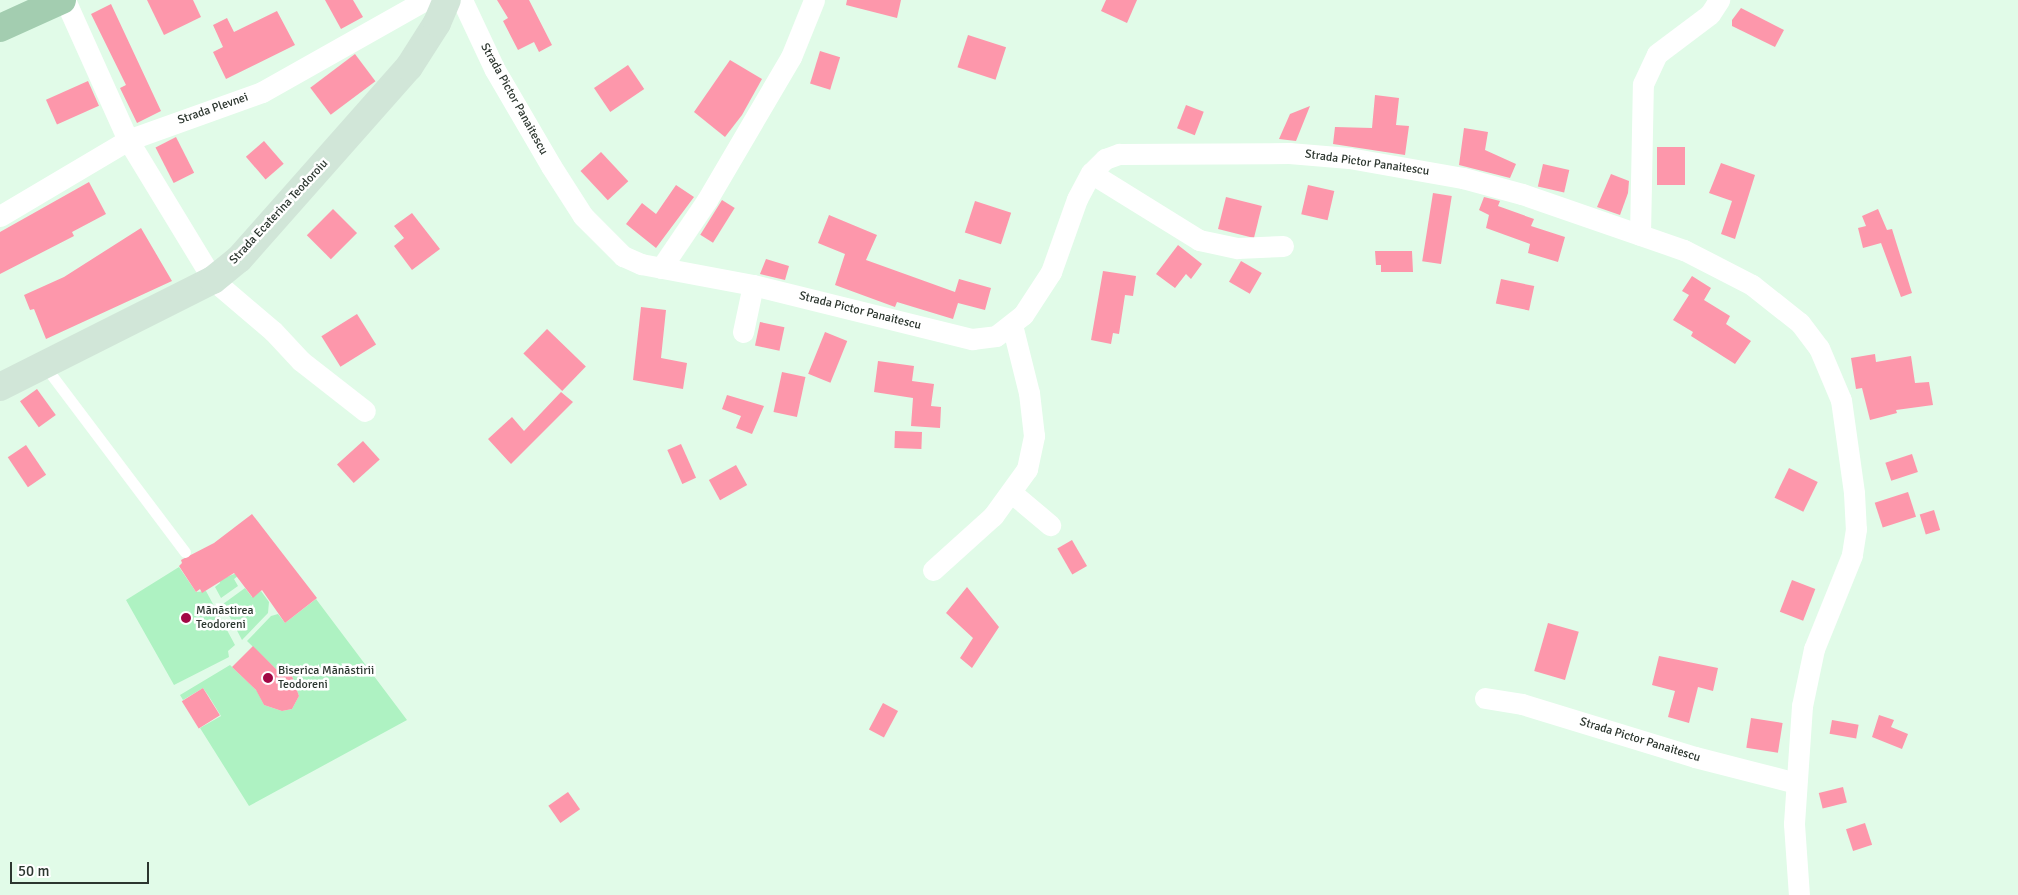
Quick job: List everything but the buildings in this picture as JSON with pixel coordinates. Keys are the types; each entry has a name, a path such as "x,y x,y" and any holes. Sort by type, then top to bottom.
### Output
{"main road":[{"path":"0,28 64,0"}],"street":[{"path":"64,0 128,140 213,280 301,361 365,411"},
{"name":"Strada Plevnei","path":"0,216 128,140 262,92 424,0"},
{"name":"Strada Ecaterina Teodoroiu","path":"0,387 213,280 239,258 409,67 437,23 447,0"},
{"name":"Strada Pictor Panaitescu","path":"462,0 523,122 583,216 607,242 624,256 661,268 753,285 972,339 996,336 1012,325 1035,299 1051,272 1077,200 1092,174 1105,159 1140,153 1280,152 1349,158 1463,178 1640,235 1724,268 1778,304 1800,323 1819,348 1841,400 1850,456 1856,529 1852,555 1814,649 1802,706 1794,824 1799,895"},
{"path":"661,268 707,200 791,57 814,0"},
{"path":"1640,235 1641,106 1646,76 1658,54 1710,14 1719,0"},
{"path":"1092,174 1199,240 1236,248 1283,246"},
{"path":"742,332 753,285"},
{"path":"933,570 993,516 1012,493 1027,469 1034,436 1029,393 1012,325"},
{"path":"1012,493 1050,525"},
{"name":"Strada Pictor Panaitescu","path":"1485,698 1522,704 1695,757 1796,782"}],"lane":[{"path":"44,365 185,552"}],"green space":[{"path":"179,567 196,592 206,591 235,645 228,651 229,657 174,685 126,600"},
{"path":"247,569 234,579 238,586 221,598 215,587 220,583 219,580"},
{"path":"245,588 252,597 261,591 269,602 268,613 242,640 223,604"},
{"path":"316,599 407,720 249,806 200,728 221,716 208,695 203,688 183,700 180,695 230,665 257,691 264,705 282,711 292,709 299,696 292,676 285,671 277,670 247,641 271,616 278,614 285,623"}],"place":[{"name":"Mănăstirea Teodoreni","path":"186,618"},
{"name":"Biserica Mănăstirii Teodoreni","path":"268,678"}]}
